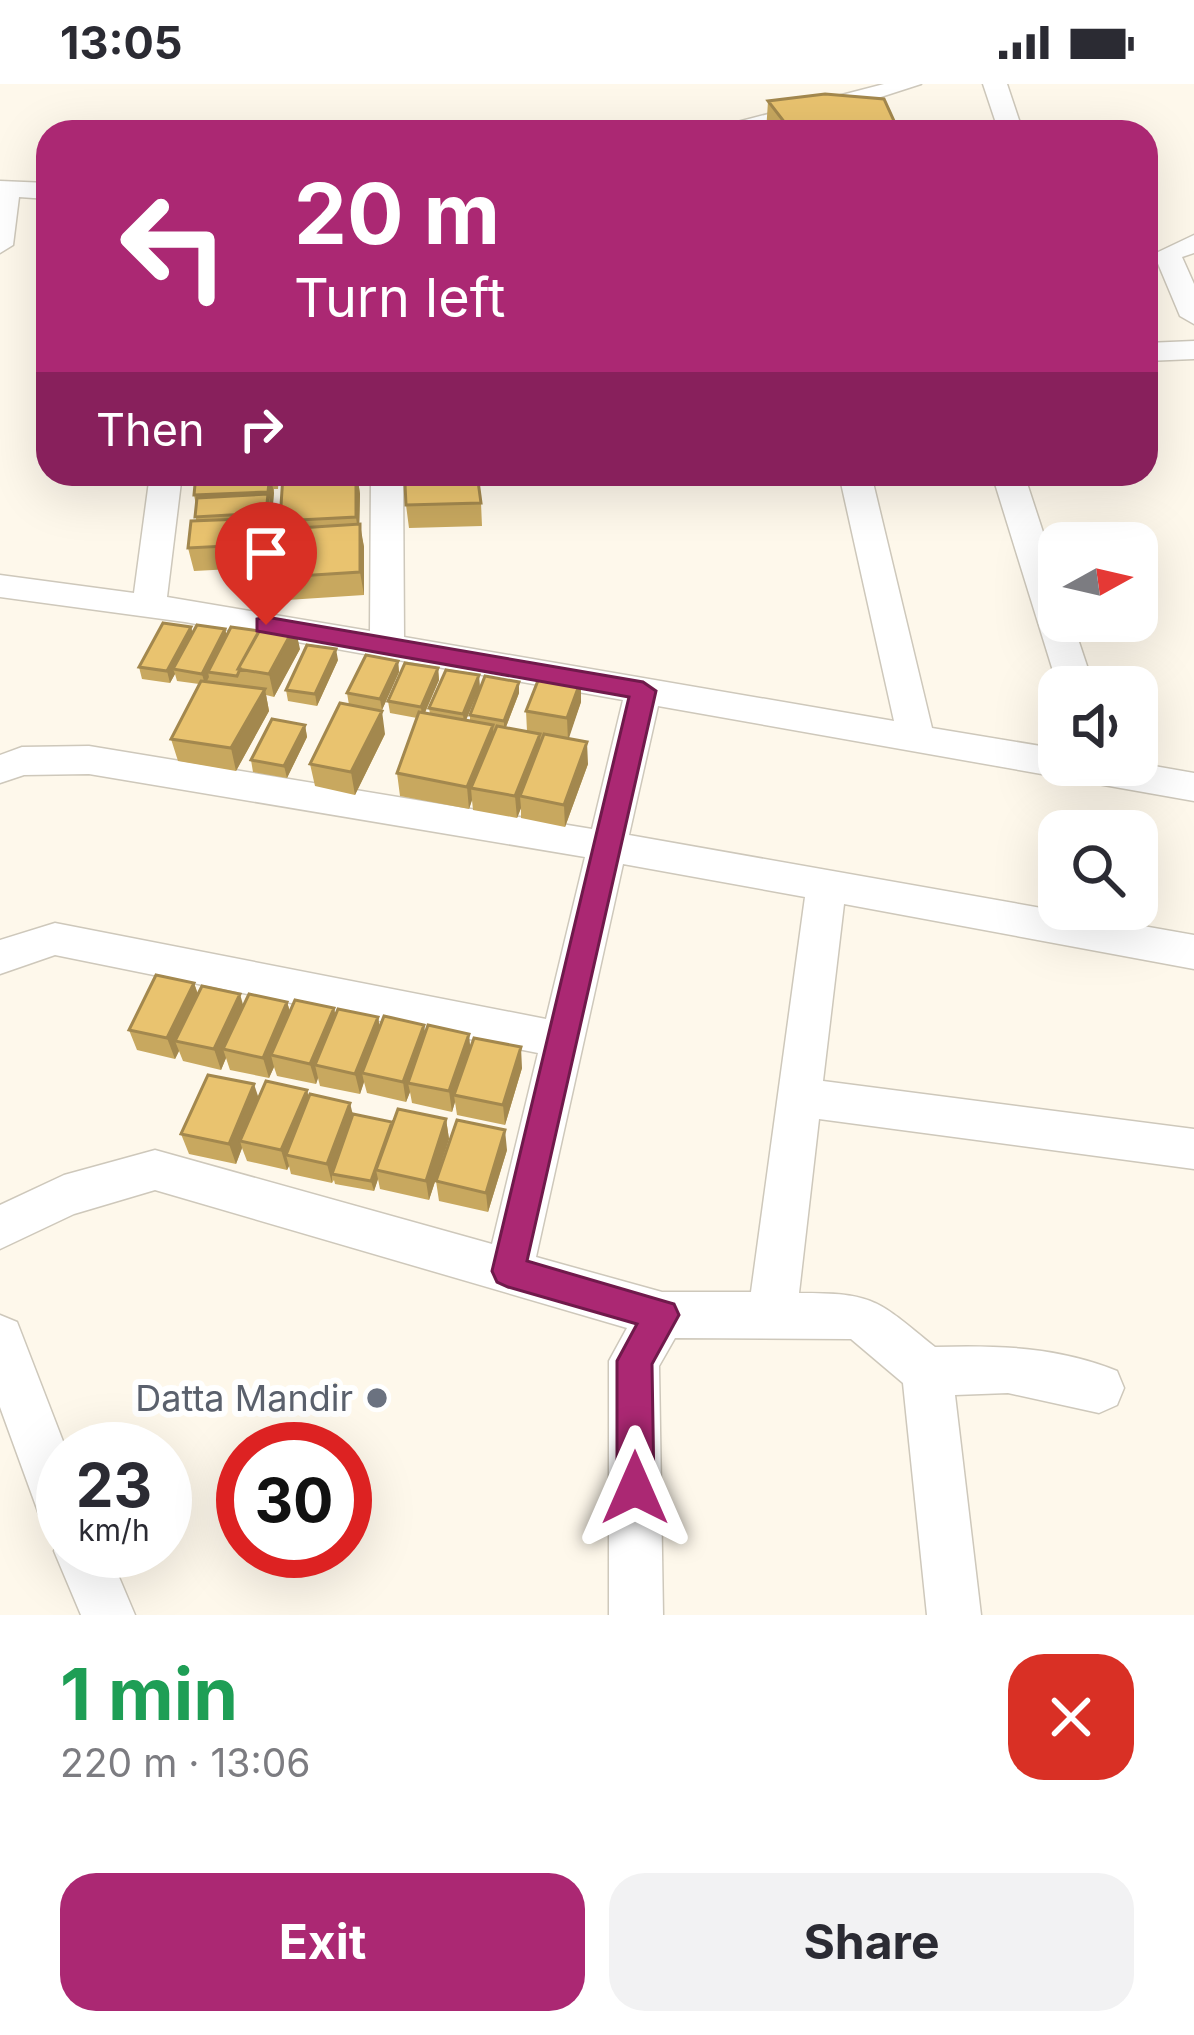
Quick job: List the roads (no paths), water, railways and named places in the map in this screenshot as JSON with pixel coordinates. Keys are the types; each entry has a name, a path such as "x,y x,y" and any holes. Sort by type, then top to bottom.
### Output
{"street":[{"path":"782,120 909,84"},
{"path":"995,84 1007,120"},
{"path":"0,245 4,189 36,190"},
{"path":"1194,243 1167,254 1194,316"},
{"path":"1158,352 1194,350"},
{"path":"149,606 164,486"},
{"path":"387,486 387,646"},
{"path":"858,486 916,738"},
{"path":"1012,486 1069,666"},
{"path":"0,586 149,606 1038,760"},
{"path":"508,1271 643,691"},
{"path":"0,769 22,761 89,760 607,846 1194,952"},
{"path":"1158,780 1194,787"},
{"path":"772,1315 826,886"},
{"path":"0,957 55,939 562,1040"},
{"path":"799,1097 1194,1149"},
{"path":"0,1228 64,1196 155,1170 662,1315 860,1316 927,1371 1008,1369 1099,1388"},
{"path":"636,1615 634,1361 662,1315"},
{"path":"0,1339 36,1436"},
{"path":"927,1371 955,1615"},
{"path":"92,1578 108,1615"}],"place":[{"name":"Datta Mandir","path":"377,1398"}]}
